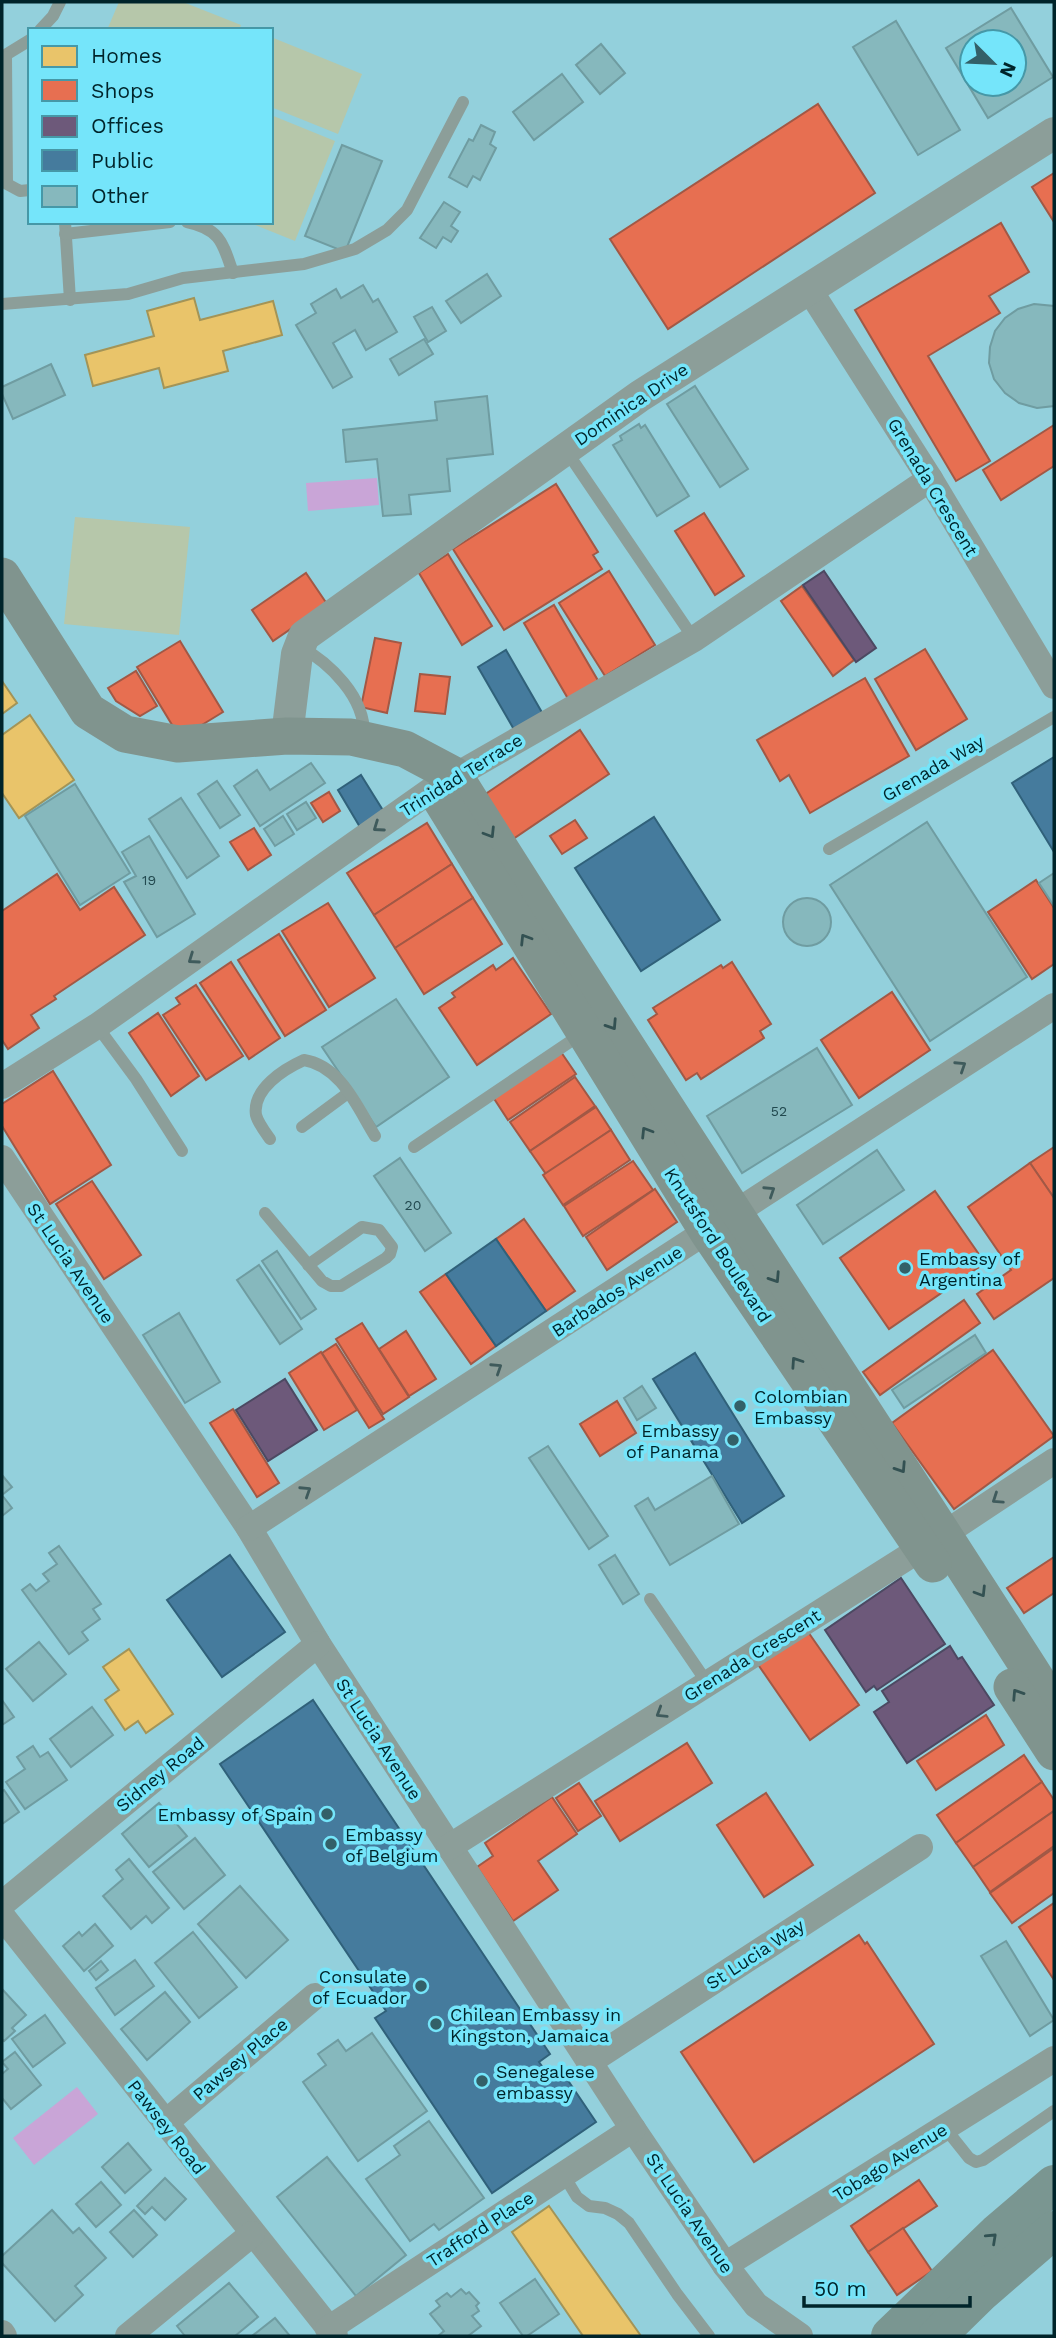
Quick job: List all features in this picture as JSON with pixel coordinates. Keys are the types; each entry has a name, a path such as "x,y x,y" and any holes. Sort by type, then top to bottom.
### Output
{"main road":[{"name":"Knutsford Boulevard","path":"2,576 88,711 125,734 178,744 288,736 351,737 405,748 444,781 721,1223 933,1541 1054,1707"},
{"name":"Knutsford Boulevard","path":"444,781 583,1032 721,1223"},
{"name":"Knutsford Boulevard","path":"933,1541 1054,1752"},
{"path":"890,2336 997,2233 1054,2183"},
{"path":"937,2336 982,2292 1054,2231"}],"street":[{"name":"Dominica Drive","path":"299,646 304,636 640,396 1054,133"},
{"name":"Grenada Crescent","path":"809,289 930,479 1054,686"},
{"name":"Trinidad Terrace","path":"2,1086 97,1026 444,781 694,639 930,479"},
{"path":"288,736 299,646"},
{"name":"Barbados Avenue","path":"249,1528 1054,1006"},
{"name":"St Lucia Avenue","path":"2,1158 249,1528 318,1644 449,1847 725,2265 756,2305 800,2336"},
{"name":"Grenada Crescent","path":"449,1847 933,1541 1054,1461"},
{"name":"Sidney Road","path":"2,1904 318,1644"},
{"name":"St Lucia Way","path":"589,2062 920,1847"},
{"name":"Pawsey Road","path":"2,1916 331,2333"},
{"name":"Pawsey Place","path":"164,2123 315,1996"},
{"name":"Tobago Avenue","path":"725,2265 1054,2059"},
{"name":"Trafford Place","path":"331,2333 633,2129"},
{"path":"128,2336 252,2234"}],"lane":[{"path":"42,28 60,2"},
{"path":"28,41 4,57 8,184 20,191 28,190"},
{"path":"2,304 128,294 183,278 303,264 355,249 387,230 407,210 463,102"},
{"path":"69,300 65,228 135,224"},
{"path":"196,224 217,234 233,273"},
{"path":"565,449 694,639"},
{"path":"299,646 316,655 353,695 372,742"},
{"name":"Grenada Way","path":"829,849 1054,717"},
{"path":"97,1026 183,1151"},
{"path":"414,1147 583,1032"},
{"path":"270,1139 256,1116 257,1100 268,1084 304,1060 318,1062 334,1073 375,1136"},
{"path":"302,1127 348,1093"},
{"path":"265,1213 308,1265 322,1281 331,1286 341,1286 386,1258 392,1247 379,1230 362,1227 308,1265"},
{"path":"650,1599 708,1684"},
{"path":"945,2128 969,2158 975,2162 983,2161 1054,2111"},
{"path":"563,2174 577,2197 589,2206 605,2208 629,2223 709,2336"}],"green space":[{"path":"119,2 183,2 241,25 240,28 108,28"},
{"path":"273,38 362,74 338,134 273,108"},
{"path":"273,116 335,141 295,241 253,224 273,224"},
{"path":"75,517 190,527 179,635 64,624"}],"shaded area":[{"path":"377,478 379,505 308,511 306,483"},
{"path":"77,2087 98,2114 34,2165 13,2138"}],"building: Homes":[{"path":"194,298 200,320 273,301 282,335 223,351 228,371 164,388 159,368 93,386 85,355 154,336 147,311"},
{"path":"2,681 17,703 2,714"},
{"path":"30,715 74,780 19,818 2,793 2,735"},
{"path":"129,1649 173,1714 146,1733 138,1721 125,1730 105,1700 119,1690 103,1667"},
{"path":"549,2206 641,2336 583,2336 512,2232"}],"building: Shops":[{"path":"818,104 875,193 668,329 610,239"},
{"path":"1054,173 1054,222 1032,187"},
{"path":"1001,223 1029,272 989,296 1000,313 928,356 990,461 956,481 855,310"},
{"path":"1054,425 1054,466 1001,500 983,470"},
{"path":"556,484 598,552 593,555 602,569 504,630 453,549"},
{"path":"704,513 744,576 715,595 675,531"},
{"path":"448,554 492,626 462,645 419,573"},
{"path":"609,571 655,645 605,676 559,603"},
{"path":"306,573 327,604 273,641 252,610"},
{"path":"802,586 854,660 833,676 781,601"},
{"path":"554,605 600,684 570,702 524,623"},
{"path":"375,638 401,643 387,713 361,707"},
{"path":"180,641 223,712 187,734 177,733 137,667"},
{"path":"925,649 967,719 916,750 875,679"},
{"path":"136,671 157,706 140,716 116,701 108,688"},
{"path":"420,674 450,677 445,714 415,711"},
{"path":"865,678 909,756 810,813 789,775 780,781 757,740"},
{"path":"580,730 609,774 513,839 484,795"},
{"path":"329,792 340,811 323,822 311,803"},
{"path":"575,820 587,838 562,854 550,836"},
{"path":"427,823 452,864 374,915 347,873"},
{"path":"254,828 271,855 248,870 230,842"},
{"path":"452,864 473,898 395,948 374,915"},
{"path":"57,874 80,910 114,887 145,935 54,996 56,999 31,1015 39,1028 8,1049 2,1040 2,911"},
{"path":"1036,880 1054,908 1054,964 1032,979 988,912"},
{"path":"473,898 502,944 424,994 395,948"},
{"path":"328,903 375,978 329,1007 282,931"},
{"path":"279,934 326,1010 285,1036 238,960"},
{"path":"513,958 551,1014 477,1065 439,1008 455,997 452,993 493,965 496,970"},
{"path":"231,962 280,1038 249,1059 200,983"},
{"path":"732,962 771,1024 760,1031 764,1038 701,1079 697,1073 686,1080 648,1020 657,1014 653,1008 721,965 723,968"},
{"path":"196,985 243,1056 206,1080 163,1015 180,1004 176,998"},
{"path":"892,992 930,1050 859,1098 821,1040"},
{"path":"158,1013 199,1076 171,1096 129,1033"},
{"path":"561,1052 576,1074 508,1120 493,1097"},
{"path":"53,1071 111,1165 50,1204 2,1126 2,1104"},
{"path":"575,1077 595,1106 530,1151 510,1122"},
{"path":"596,1107 611,1130 546,1174 530,1151"},
{"path":"611,1130 630,1160 563,1205 543,1175"},
{"path":"1054,1147 1054,1198 1030,1163"},
{"path":"633,1161 653,1190 583,1236 564,1206"},
{"path":"1030,1163 1054,1198 1054,1278 994,1319 977,1294 1011,1270 968,1207"},
{"path":"92,1181 141,1255 104,1279 56,1204"},
{"path":"655,1189 677,1222 607,1270 586,1237"},
{"path":"935,1191 985,1263 889,1329 840,1258"},
{"path":"524,1219 575,1291 546,1311 496,1239"},
{"path":"446,1274 496,1346 471,1364 420,1292"},
{"path":"964,1300 980,1323 880,1395 863,1372"},
{"path":"362,1323 409,1397 383,1414 336,1339"},
{"path":"406,1331 436,1379 409,1396 379,1349"},
{"path":"336,1344 384,1419 369,1428 322,1353"},
{"path":"993,1350 1054,1436 954,1509 892,1423"},
{"path":"321,1352 357,1410 324,1430 289,1373"},
{"path":"617,1401 636,1433 600,1456 580,1424"},
{"path":"233,1409 279,1483 257,1497 210,1423"},
{"path":"1054,1557 1054,1593 1024,1613 1007,1588"},
{"path":"806,1629 859,1705 810,1740 757,1663"},
{"path":"986,1715 1004,1745 936,1790 917,1761"},
{"path":"687,1743 712,1783 620,1841 595,1801"},
{"path":"1024,1755 1042,1782 956,1843 937,1815"},
{"path":"1042,1782 1054,1800 1054,1811 973,1867 956,1843"},
{"path":"579,1783 601,1816 578,1831 556,1798"},
{"path":"766,1793 813,1865 764,1897 717,1825"},
{"path":"552,1797 577,1834 538,1861 558,1890 513,1921 477,1867 493,1856 485,1843"},
{"path":"1054,1811 1054,1846 990,1892 973,1867"},
{"path":"1054,1848 1054,1893 1012,1923 990,1893"},
{"path":"1054,1903 1054,1980 1019,1927"},
{"path":"859,1935 865,1944 867,1942 934,2044 754,2162 681,2052"},
{"path":"919,2180 937,2206 868,2252 851,2226"},
{"path":"903,2228 932,2271 897,2295 868,2252"}],"building: Offices":[{"path":"824,571 876,648 856,662 803,585"},
{"path":"285,1379 317,1430 268,1461 236,1410"},
{"path":"901,1578 945,1644 877,1690 874,1686 866,1692 825,1630"},
{"path":"950,1646 958,1659 962,1657 994,1705 907,1763 874,1712 889,1702 882,1691"}],"building: Public":[{"path":"506,650 544,716 516,733 478,667"},
{"path":"1054,757 1054,852 1012,783"},
{"path":"361,775 384,812 360,827 338,790"},
{"path":"654,817 720,920 641,971 575,868"},
{"path":"496,1239 546,1311 496,1346 446,1274"},
{"path":"695,1353 784,1496 742,1523 653,1379"},
{"path":"230,1555 285,1632 222,1677 167,1600"},
{"path":"313,1700 550,2054 539,2062 552,2080 563,2073 596,2122 492,2193 375,2018 386,2011 220,1764"}],"building: Other":[{"path":"1011,8 1023,28 978,28"},
{"path":"896,21 960,130 918,155 853,47"},
{"path":"1028,36 1053,77 1028,93"},
{"path":"958,41 958,68 946,48"},
{"path":"601,44 625,73 600,94 576,65"},
{"path":"562,74 583,102 534,140 513,112"},
{"path":"976,98 1020,98 988,118"},
{"path":"481,125 495,132 490,144 496,148 480,180 473,176 467,187 449,177 469,139 473,141"},
{"path":"342,145 382,161 345,252 305,236"},
{"path":"444,202 460,212 451,226 458,231 451,242 443,237 436,248 420,238"},
{"path":"487,274 501,296 461,323 446,301"},
{"path":"363,285 373,302 378,299 397,332 366,350 355,330 333,343 352,377 333,388 296,325 316,313 311,304 336,289 341,298"},
{"path":"1034,304 1054,306 1054,406 1037,408 1019,403 1005,393 994,379 989,363 995,331 1005,318 1018,309"},
{"path":"432,307 446,331 428,342 414,317"},
{"path":"424,339 433,354 399,375 390,359"},
{"path":"51,364 65,395 13,419 2,394 2,387"},
{"path":"695,386 748,469 720,487 667,404"},
{"path":"487,396 493,454 447,459 450,491 409,495 411,514 383,516 377,459 346,462 343,430 437,420 435,402"},
{"path":"639,424 641,428 645,425 689,496 657,516 613,445 622,440 620,436"},
{"path":"311,763 325,783 260,826 234,786 257,770 270,790"},
{"path":"217,781 240,815 220,828 198,794"},
{"path":"75,784 130,873 80,905 25,816"},
{"path":"181,798 219,856 187,878 149,819"},
{"path":"306,802 316,818 297,830 287,814"},
{"path":"283,816 294,834 275,846 264,829"},
{"path":"927,822 1027,977 930,1041 830,885"},
{"path":"149,836 195,914 157,937 124,882 136,876 122,852"},
{"path":"1054,873 1054,906 1039,883"},
{"path":"807,898 824,905 831,922 824,939 807,946 790,939 783,922 790,905"},
{"path":"396,999 449,1077 376,1127 322,1047"},
{"path":"817,1048 852,1105 742,1173 707,1116"},
{"path":"877,1150 904,1190 823,1244 797,1205"},
{"path":"400,1158 451,1233 425,1251 374,1176"},
{"path":"277,1251 316,1309 301,1319 262,1261"},
{"path":"259,1265 302,1329 280,1344 237,1280"},
{"path":"179,1313 220,1382 185,1403 143,1335"},
{"path":"975,1335 986,1353 904,1408 892,1390"},
{"path":"642,1386 656,1408 637,1420 624,1398"},
{"path":"548,1446 608,1536 589,1549 529,1458"},
{"path":"2,1475 12,1487 2,1495"},
{"path":"712,1476 739,1524 670,1565 635,1506 648,1498 655,1510"},
{"path":"2,1495 12,1508 2,1516"},
{"path":"59,1546 101,1604 93,1609 100,1619 82,1632 88,1640 69,1654 22,1590 30,1584 36,1591 49,1581 43,1574 57,1564 49,1553"},
{"path":"615,1555 639,1594 623,1604 599,1565"},
{"path":"39,1642 66,1674 33,1701 6,1669"},
{"path":"2,1700 14,1717 2,1725"},
{"path":"92,1707 113,1735 71,1767 50,1739"},
{"path":"33,1746 40,1757 48,1752 67,1780 25,1809 6,1782 25,1769 17,1757"},
{"path":"4,1790 19,1812 2,1824 2,1791"},
{"path":"159,1803 187,1836 149,1867 122,1834"},
{"path":"195,1838 225,1875 184,1909 153,1872"},
{"path":"129,1859 169,1908 152,1923 146,1916 131,1929 103,1896 123,1879 116,1870"},
{"path":"240,1886 288,1940 246,1978 198,1924"},
{"path":"95,1924 113,1946 84,1971 63,1946 79,1932 82,1936"},
{"path":"193,1932 237,1987 199,2018 155,1963"},
{"path":"1006,1941 1054,2020 1030,2036 981,1956"},
{"path":"135,1960 154,1986 115,2015 96,1988"},
{"path":"101,1961 108,1970 96,1980 89,1971"},
{"path":"2,1989 26,2015 12,2028 15,2031 4,2041 2,2039"},
{"path":"165,1992 190,2022 147,2060 121,2029"},
{"path":"45,2015 65,2043 33,2067 12,2039"},
{"path":"372,2033 427,2111 358,2161 303,2082 326,2065 318,2054 338,2040 346,2051"},
{"path":"15,2052 41,2085 11,2109 2,2098 2,2074 8,2069 2,2062"},
{"path":"429,2121 484,2198 439,2230 434,2224 410,2241 366,2179 400,2155 394,2146"},
{"path":"128,2143 151,2170 125,2193 102,2167"},
{"path":"327,2157 406,2255 356,2296 277,2197"},
{"path":"165,2178 186,2199 165,2220 152,2207 145,2214 137,2206"},
{"path":"101,2182 121,2205 96,2227 76,2204"},
{"path":"52,2210 73,2233 79,2228 106,2258 75,2286 83,2295 55,2321 2,2263 2,2256"},
{"path":"134,2210 157,2235 133,2257 110,2232"},
{"path":"535,2279 559,2314 523,2336 500,2303"},
{"path":"229,2283 258,2317 235,2336 185,2336 177,2326"},
{"path":"461,2289 466,2294 469,2292 479,2303 476,2306 479,2311 472,2316 481,2326 468,2336 438,2336 444,2331 430,2314 440,2306 436,2301 447,2293 451,2297"},
{"path":"275,2318 290,2336 252,2336"}],"place":[{"name":"Embassy of Argentina","path":"905,1268"},
{"name":"Colombian Embassy","path":"740,1406"},
{"name":"Embassy of Panama","path":"733,1440"},
{"name":"Embassy of Spain","path":"327,1814"},
{"name":"Embassy of Belgium","path":"331,1844"},
{"name":"Consulate of Ecuador","path":"421,1986"},
{"name":"Chilean Embassy in Kingston, Jamaica","path":"436,2024"},
{"name":"Senegalese embassy","path":"482,2081"}]}
